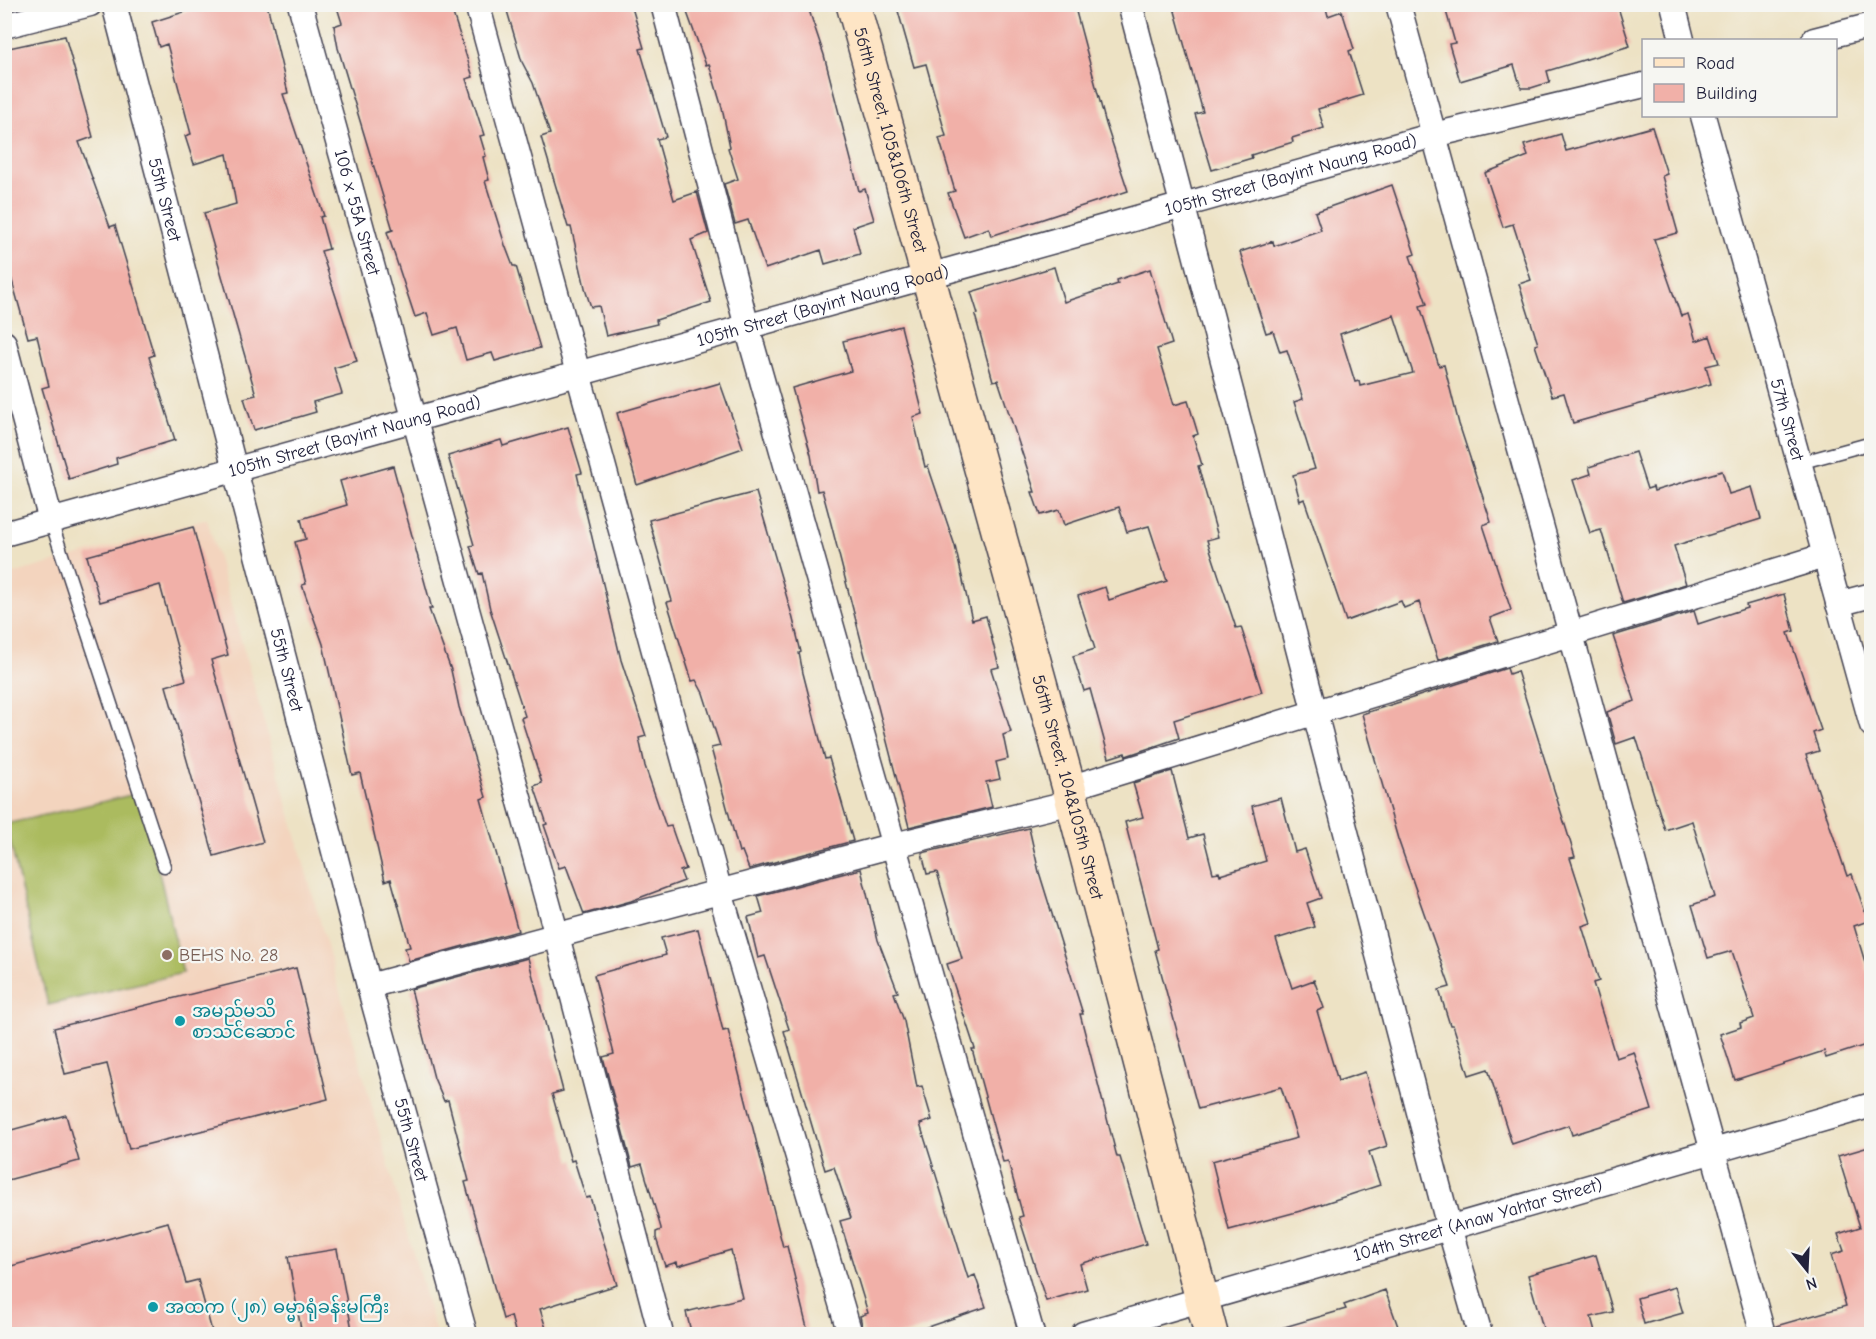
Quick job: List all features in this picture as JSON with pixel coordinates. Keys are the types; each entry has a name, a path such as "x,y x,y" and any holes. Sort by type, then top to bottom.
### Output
{"street":[{"path":"4,26 90,4"},
{"name":"55th Street","path":"114,4 369,986 465,1335"},
{"name":"106 x 55A Street","path":"300,4 556,936 661,1335"},
{"path":"477,4 720,892 850,1335"},
{"path":"663,4 747,327 1032,1335"},
{"name":"56tth Street, 105&106th Street","path":"853,4 927,277"},
{"path":"1130,4 1449,1227 1480,1335"},
{"path":"1398,4 1763,1335"},
{"path":"1673,4 1682,39"},
{"path":"1818,39 1872,25"},
{"name":"105th Street (Bayint Naung Road)","path":"4,534 1434,135 1642,85"},
{"name":"57th Street","path":"1703,117 1872,725"},
{"name":"56tth Street, 104&105th Street","path":"927,277 1071,795 1211,1335"},
{"path":"4,343 51,521"},
{"path":"369,986 1071,795 1572,633 1824,556"},
{"path":"1838,604 1872,595"},
{"name":"104th Street (Anaw Yahtar Street)","path":"1083,1335 1872,1104"}],"lane":[{"path":"1799,464 1872,443"},
{"path":"51,521 164,866"}],"shaded area":[{"name":"BEHS No. 28","path":"207,519 436,1334 5,1334 5,576"}],"green space":[{"path":"140,793 183,973 48,1005 6,824"}],"building":[{"path":"209,4 267,4 288,93 283,94 324,216 320,217 329,249 321,251 357,361 334,368 342,394 313,402 316,412 254,430 244,398 256,395 204,213 236,204 227,154 194,164 185,136 191,134 167,44 159,47 152,22"},
{"path":"336,4 450,4 473,77 466,79 484,135 480,136 486,156 483,157 489,180 485,181 505,245 513,266 516,266 540,348 495,361 492,353 466,360 457,328 434,335 427,313 415,317 387,232 393,230 338,48 334,26 342,23"},
{"path":"505,4 631,4 644,48 640,49 666,137 657,139 674,200 697,192 708,233 691,240 711,302 656,320 657,324 606,336 599,306 591,307 586,292 571,227 568,227 541,137 550,134 533,83 522,62"},
{"path":"684,4 807,4 824,55 859,191 865,189 874,220 853,227 860,254 825,264 821,250 765,269 748,220 735,224 724,184 738,179 728,148 730,147 722,108 709,64 706,65"},
{"path":"896,4 1074,4 1106,124 1128,191 991,236 989,228 964,237 948,193 955,191 939,138 946,136 926,64 914,67"},
{"path":"1173,4 1325,4 1328,16 1342,11 1354,49 1349,51 1363,95 1318,109 1324,128 1292,138 1293,142 1251,155 1252,158 1212,170 1195,114 1203,112"},
{"path":"1444,4 1617,4 1630,46 1547,71 1550,82 1531,88 1521,88 1514,65 1460,81 1449,44 1455,43"},
{"path":"65,36 93,137 79,142 110,227 115,225 154,355 149,357 175,440 116,458 117,464 69,479 42,388 49,386 37,336 28,338 4,252 4,49"},
{"path":"1652,127 1667,174 1662,176 1678,233 1654,239 1681,316 1688,314 1696,341 1710,336 1719,363 1706,366 1711,384 1573,423 1564,393 1552,396 1535,345 1538,344 1519,284 1531,280 1513,224 1503,227 1485,173 1528,156 1524,145 1561,134 1566,151"},
{"path":"1392,185 1415,254 1410,256 1427,304 1420,306 1439,366 1444,365 1459,424 1491,522 1483,525 1511,610 1490,618 1498,641 1438,660 1419,602 1404,608 1401,601 1346,621 1304,499 1300,501 1293,475 1315,469 1294,402 1303,399 1287,350 1280,352 1273,331 1266,333 1240,252 1273,241 1274,246 1321,230 1315,212","holes":["1394,315 1413,373 1360,386 1359,381 1355,382 1340,334"]},
{"path":"1054,267 1064,302 1118,284 1117,280 1150,269 1172,344 1157,349 1174,405 1188,401 1198,434 1193,436 1202,465 1198,466 1218,537 1207,540 1236,628 1241,627 1262,692 1174,720 1179,738 1126,756 1125,753 1109,758 1090,689 1084,691 1073,656 1095,649 1078,596 1105,587 1109,600 1167,581 1149,526 1127,532 1119,507 1064,525 1059,510 1040,515 1032,492 1035,492 998,380 993,381 971,292"},
{"path":"901,326 923,414 913,417 925,467 928,466 955,546 972,620 986,616 999,667 991,669 1011,732 1003,735 1008,759 996,762 1000,779 986,782 992,807 909,827 828,512 822,490 817,491 811,455 792,388 851,371 843,341"},
{"path":"720,383 743,448 637,485 617,413"},
{"path":"568,427 582,473 577,474 621,660 646,736 639,738 645,766 666,827 671,826 686,869 680,871 684,881 631,901 584,914 566,866 559,868 544,825 547,824 534,786 542,783 521,718 525,716 490,609 482,573 479,574 470,546 474,545 448,456 501,440 503,446"},
{"path":"1635,452 1647,489 1653,487 1654,491 1722,471 1729,494 1752,487 1761,519 1674,546 1686,584 1623,603 1601,530 1590,533 1573,480 1591,474 1589,467"},
{"path":"393,466 432,609 429,609 451,670 459,707 486,797 481,799 518,931 409,961 405,948 410,947 391,879 385,881 360,773 352,775 323,644 302,585 306,584 295,542 306,539 301,519 347,505 340,481"},
{"path":"756,492 792,615 801,652 799,653 803,673 825,759 829,758 853,841 749,869 742,851 739,852 711,748 720,746 703,693 696,680 692,681 667,602 672,601 649,520"},
{"path":"193,527 228,655 211,660 263,842 214,856 166,686 186,680 160,585 100,602 87,556"},
{"path":"1784,594 1794,631 1788,633 1821,730 1813,733 1819,751 1806,755 1847,876 1852,874 1868,921 1854,926 1872,985 1872,1043 1826,1058 1824,1051 1735,1080 1720,1034 1741,1027 1740,1023 1754,1018 1732,951 1708,958 1692,905 1715,897 1692,821 1665,830 1636,737 1616,744 1607,712 1635,701 1613,636 1694,611 1698,624 1747,608 1746,605"},
{"path":"1507,668 1509,674 1517,671 1575,857 1570,858 1591,923 1582,926 1599,981 1593,983 1616,1058 1634,1052 1652,1110 1572,1135 1569,1125 1512,1144 1488,1069 1469,1075 1453,1025 1450,1025 1439,990 1450,987 1398,839 1362,714"},
{"path":"1172,771 1189,838 1203,834 1213,873 1219,872 1220,875 1266,861 1252,806 1281,798 1295,852 1305,849 1321,898 1307,903 1315,927 1276,939 1292,988 1314,980 1324,1008 1317,1011 1338,1081 1365,1072 1387,1146 1369,1152 1380,1185 1304,1210 1229,1230 1212,1161 1297,1138 1281,1087 1198,1109 1155,950 1158,949 1125,822 1143,817 1133,783"},
{"path":"1029,828 1039,872 1083,1014 1080,1014 1117,1157 1120,1157 1146,1244 1080,1264 1087,1289 1046,1301 1019,1217 1023,1216 1008,1161 1003,1162 972,1049 975,1049 947,964 962,959 937,872 927,874 922,853"},
{"path":"861,869 878,940 898,992 894,993 904,1021 917,1087 922,1086 932,1120 920,1124 968,1278 975,1275 986,1307 904,1335 864,1335 860,1316 868,1313 840,1221 851,1218 834,1167 825,1170 784,1031 789,1029 765,956 758,958 748,917 763,913 758,896"},
{"path":"698,929 723,1031 728,1030 783,1247 787,1246 807,1328 781,1335 692,1335 686,1312 742,1298 731,1250 678,1266 677,1262 665,1266 656,1238 656,1232 661,1228 642,1164 632,1167 603,1057 614,1054 594,975 666,955 661,938"},
{"path":"528,958 563,1091 552,1094 571,1161 574,1160 586,1198 590,1197 617,1285 540,1309 548,1335 516,1335 511,1316 503,1319 465,1182 469,1181 448,1100 444,1101 434,1078 411,989"},
{"path":"296,968 328,1099 129,1149 107,1064 65,1074 54,1028"},
{"path":"66,1115 79,1161 4,1181 4,1132"},
{"path":"1872,1146 1872,1335 1777,1335 1776,1326 1846,1306 1831,1255 1844,1251 1838,1234 1860,1227 1838,1156"},
{"path":"168,1222 186,1283 198,1280 213,1335 4,1335 4,1268"},
{"path":"337,1249 353,1335 302,1335 288,1257"},
{"path":"1596,1255 1613,1312 1591,1317 1596,1335 1545,1335 1528,1275"},
{"path":"1675,1287 1683,1313 1644,1324 1637,1298"},
{"path":"1385,1290 1401,1335 1282,1335 1281,1328 1346,1309 1344,1305"}],"place":[{"name":"BEHS No. 28","path":"167,955"},
{"name":"အမည်မသိ စာသင်ဆောင်","path":"180,1021"},
{"name":"အထက (၂၈) ဓမ္မာရုံခန်းမကြီး","path":"153,1307"}]}
